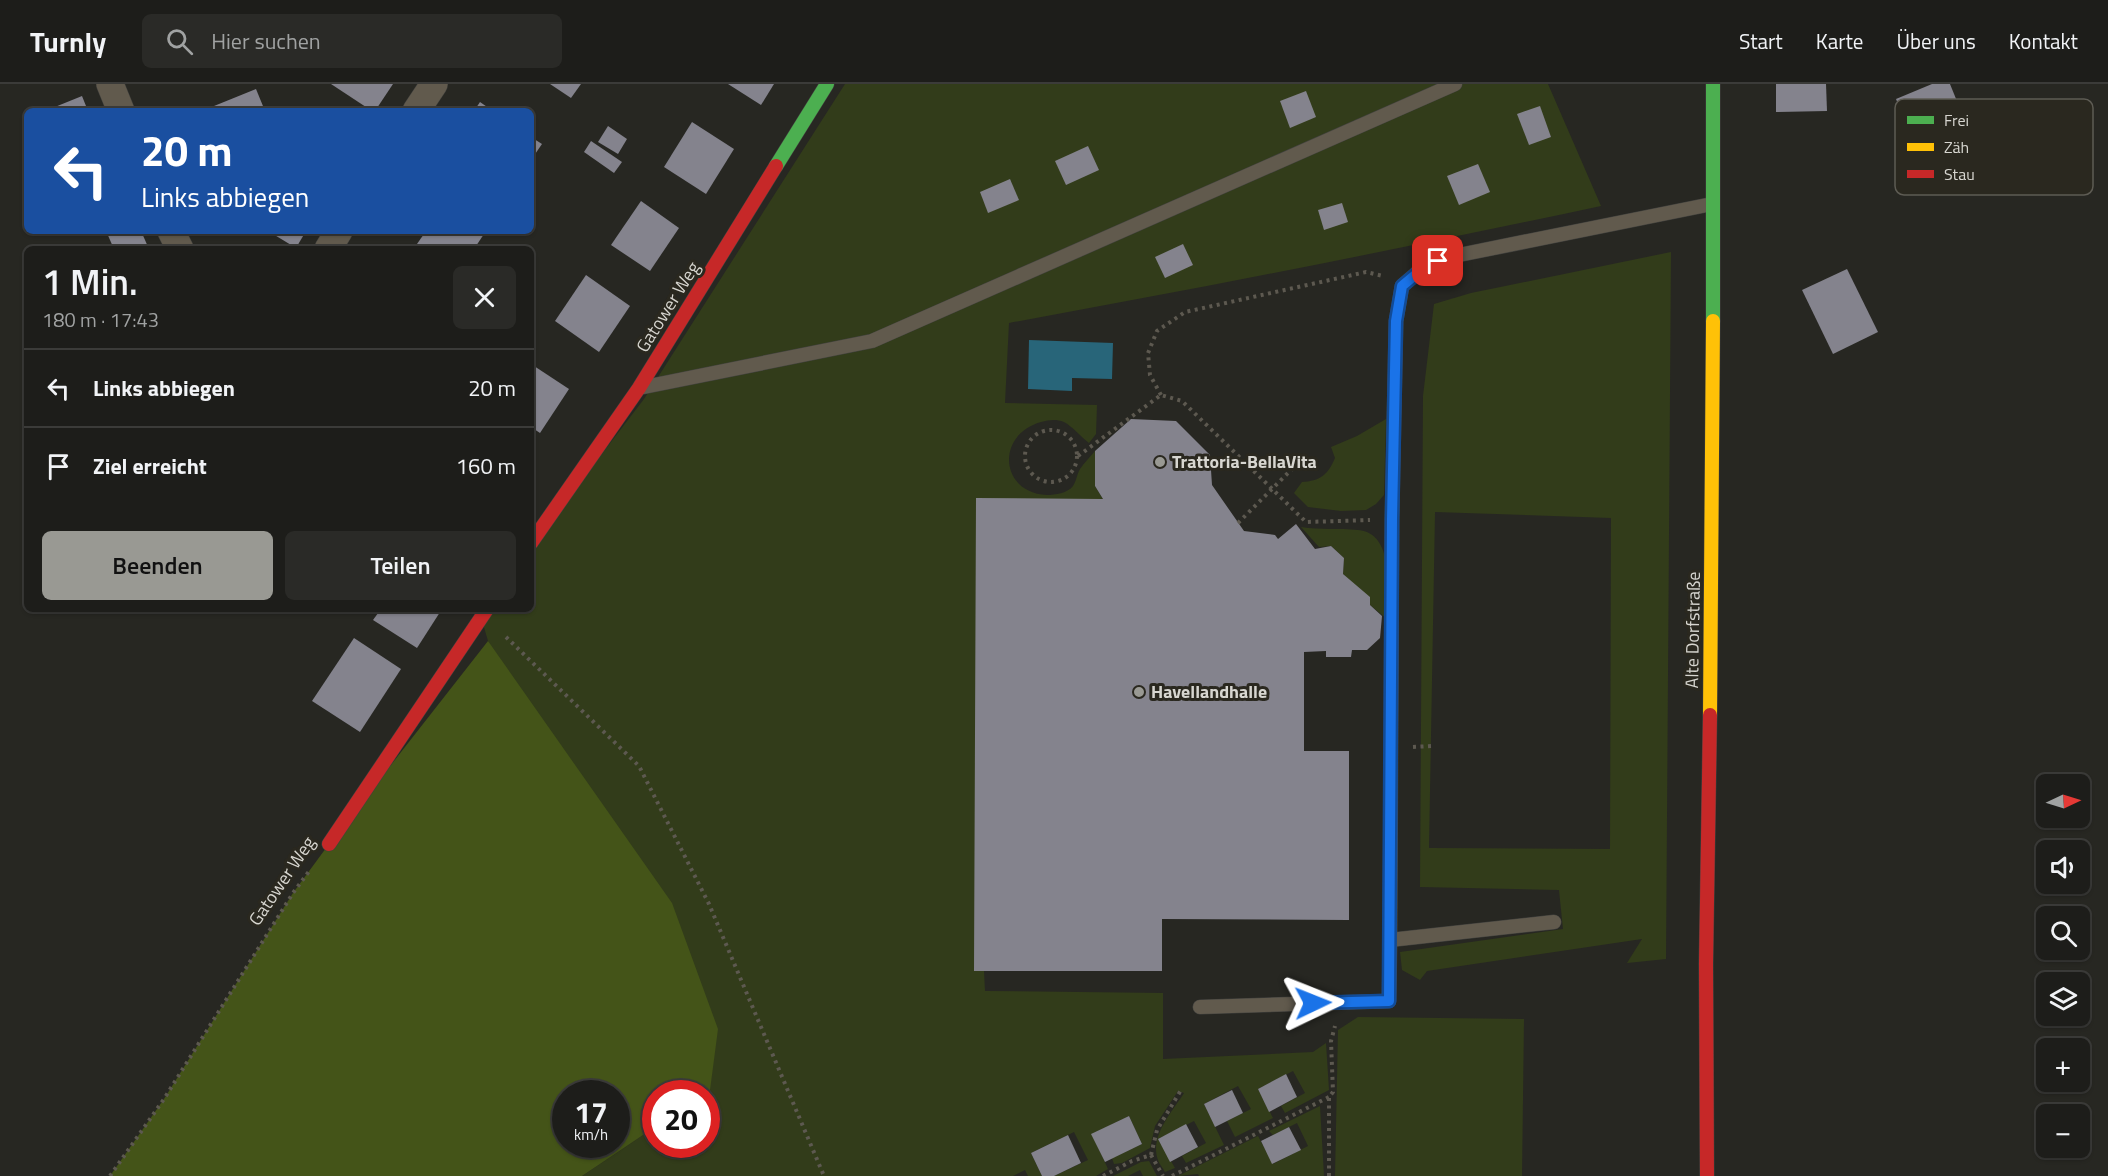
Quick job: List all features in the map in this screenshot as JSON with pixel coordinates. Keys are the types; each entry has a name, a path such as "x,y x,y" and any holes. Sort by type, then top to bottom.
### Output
{"street":[{"path":"110,84 120,108"},
{"path":"418,108 434,84"},
{"name":"Gatower Weg","path":"534,539 639,388 827,84"},
{"name":"Alte Dorfstraße","path":"1707,1176 1706,932 1713,563 1713,84"},
{"name":"Gatower Weg","path":"328,844 484,613"}],"lane":[{"path":"639,388 872,341 1455,84"},
{"path":"1200,1007 1389,1001 1392,519 1396,321 1402,286 1426,266 1449,256 1712,204"},
{"path":"1390,940 1554,922"}],"path":[{"path":"1392,519 1306,522 1182,401 1161,395 1150,375 1148,353 1157,331 1185,312 1366,272 1388,277 1402,286"},
{"path":"1078,456 1073,441 1061,431 1053,429 1037,433 1029,441 1024,459 1030,473 1040,481 1050,483 1064,480 1072,472 1078,456 1161,395"},
{"path":"1238,523 1306,455"},
{"path":"484,613 639,766 709,904 824,1176"},
{"name":"Gatower Weg","path":"110,1176 164,1099 292,893 328,844"},
{"path":"1172,1176 1329,1097 1333,1092 1331,1041 1335,1027 1358,1001"},
{"path":"1163,1176 1151,1155 1157,1130 1181,1090"},
{"path":"1329,1097 1329,1176"},
{"path":"1103,1176 1132,1161 1151,1155"}],"green space":[{"path":"845,84 1548,84 1601,206 1305,267 1009,323 1005,403 1097,405 1096,434 1089,443 1067,424 1055,420 1041,422 1026,429 1016,439 1010,450 1009,463 1012,474 1020,485 1031,492 1047,495 1065,492 1073,486 1080,469 1095,451 1095,486 1103,499 1154,499 1163,598 1162,971 984,971 985,991 1163,993 1163,1059 1313,1052 1326,1043 1329,1090 1285,1113 1281,1106 1305,1093 1293,1071 1258,1089 1273,1118 1235,1137 1227,1121 1251,1109 1238,1086 1204,1104 1224,1145 1186,1163 1182,1156 1206,1143 1194,1121 1158,1139 1175,1168 1165,1172 1158,1160 1157,1142 1159,1133 1184,1093 1178,1091 1155,1126 1150,1148 1122,1163 1114,1164 1112,1158 1142,1144 1129,1116 1092,1134 1108,1169 1096,1176 1054,1176 1088,1160 1074,1132 1031,1153 1042,1176 1028,1176 1025,1170 1013,1176 582,1176 609,1158 630,1158 630,1144 642,1136 642,1158 720,1158 720,1080 705,1080 488,641 481,617 485,612 534,612 534,542 644,399"},
{"path":"1671,252 1666,959 1627,963 1642,939 1427,971 1420,980 1402,970 1400,952 1563,929 1559,890 1420,887 1423,396 1434,304 1471,293","holes":["1435,512 1611,518 1610,849 1429,848"]},
{"path":"1386,419 1384,495 1376,504 1366,510 1341,511 1308,507 1294,493 1302,482 1314,480 1326,473 1335,458 1331,447 1357,436"},
{"path":"1301,527 1358,530 1370,534 1379,542 1387,566 1387,619 1370,605 1343,574 1344,558 1331,546 1319,547"},
{"path":"488,641 672,903 718,1029 711,1080 642,1080 642,1136 630,1144 630,1080 552,1080 552,1158 609,1158 582,1176 110,1176 164,1099 293,893"},
{"path":"1358,1017 1524,1019 1522,1176 1335,1176 1338,1030"},
{"path":"1320,1106 1324,1176 1199,1176 1198,1174 1178,1176 1258,1136 1273,1164 1308,1146 1297,1123 1273,1135 1269,1131"},
{"path":"1149,1161 1157,1176 1143,1176 1140,1170 1128,1176 1113,1176 1141,1162"}],"water":[{"path":"1029,340 1113,343 1112,379 1072,378 1072,391 1028,389"}],"building":[{"path":"331,84 393,84 377,108 367,108"},
{"path":"550,84 581,84 571,98"},
{"path":"728,84 774,84 761,105"},
{"path":"1776,84 1826,84 1827,111 1776,112"},
{"path":"1932,84 1950,84 1956,99 1896,99"},
{"path":"256,89 264,108 215,108 214,106"},
{"path":"1306,91 1316,117 1290,128 1280,101"},
{"path":"82,96 87,108 52,108"},
{"path":"480,102 489,108 476,108"},
{"path":"1540,106 1551,137 1529,145 1517,114"},
{"path":"692,122 734,149 706,194 664,167"},
{"path":"608,126 627,139 618,154 598,142"},
{"path":"534,139 542,144 534,156"},
{"path":"591,141 622,162 614,173 584,152"},
{"path":"1088,146 1099,170 1066,185 1055,161"},
{"path":"1478,164 1490,192 1459,205 1447,176"},
{"path":"1010,179 1019,200 988,213 980,192"},
{"path":"641,201 679,228 650,271 611,245"},
{"path":"1342,203 1348,222 1324,230 1318,210"},
{"path":"107,234 142,234 148,246 113,246"},
{"path":"273,234 304,234 297,246 293,246"},
{"path":"424,234 484,234 476,246 420,246 417,244"},
{"path":"1183,244 1193,265 1165,278 1155,257"},
{"path":"1847,269 1878,332 1833,354 1802,290"},
{"path":"586,275 630,306 599,352 555,321"},
{"path":"534,366 569,389 540,433 534,429"},
{"name":"Havellandhalle","path":"1131,419 1176,421 1210,455 1212,485 1244,531 1275,535 1278,539 1296,524 1315,549 1331,546 1344,558 1343,574 1370,597 1370,605 1382,616 1380,638 1367,650 1352,650 1351,657 1326,657 1326,651 1304,652 1304,751 1349,751 1349,920 1162,919 1162,971 974,971 976,498 1103,499 1095,486 1095,451"},
{"path":"379,612 440,612 417,648 373,620"},
{"path":"354,638 401,669 360,732 312,701"},
{"path":"1286,1074 1297,1097 1269,1112 1258,1089"},
{"path":"1232,1090 1243,1113 1215,1127 1204,1104"},
{"path":"1129,1116 1142,1144 1105,1162 1091,1134"},
{"path":"1186,1124 1198,1147 1170,1162 1158,1139"},
{"path":"1289,1127 1301,1150 1272,1164 1261,1141"},
{"path":"1068,1135 1081,1163 1054,1176 1042,1176 1031,1153"}],"traffic: fast":[{"path":"776,166 827,84"},
{"path":"1713,84 1713,321"}],"traffic: slow":[{"path":"1710,715 1713,321"}],"traffic: jam":[{"path":"534,539 639,388 776,166"},
{"path":"329,844 485,612"},
{"path":"1707,1176 1706,964 1710,715"}],"place":[{"name":"Trattoria-BellaVita","path":"1160,462"},
{"name":"Havellandhalle","path":"1139,692"}],"route":[{"path":"1313,1003 1389,1001 1392,519 1396,321 1402,286 1426,266 1438,261"}]}
